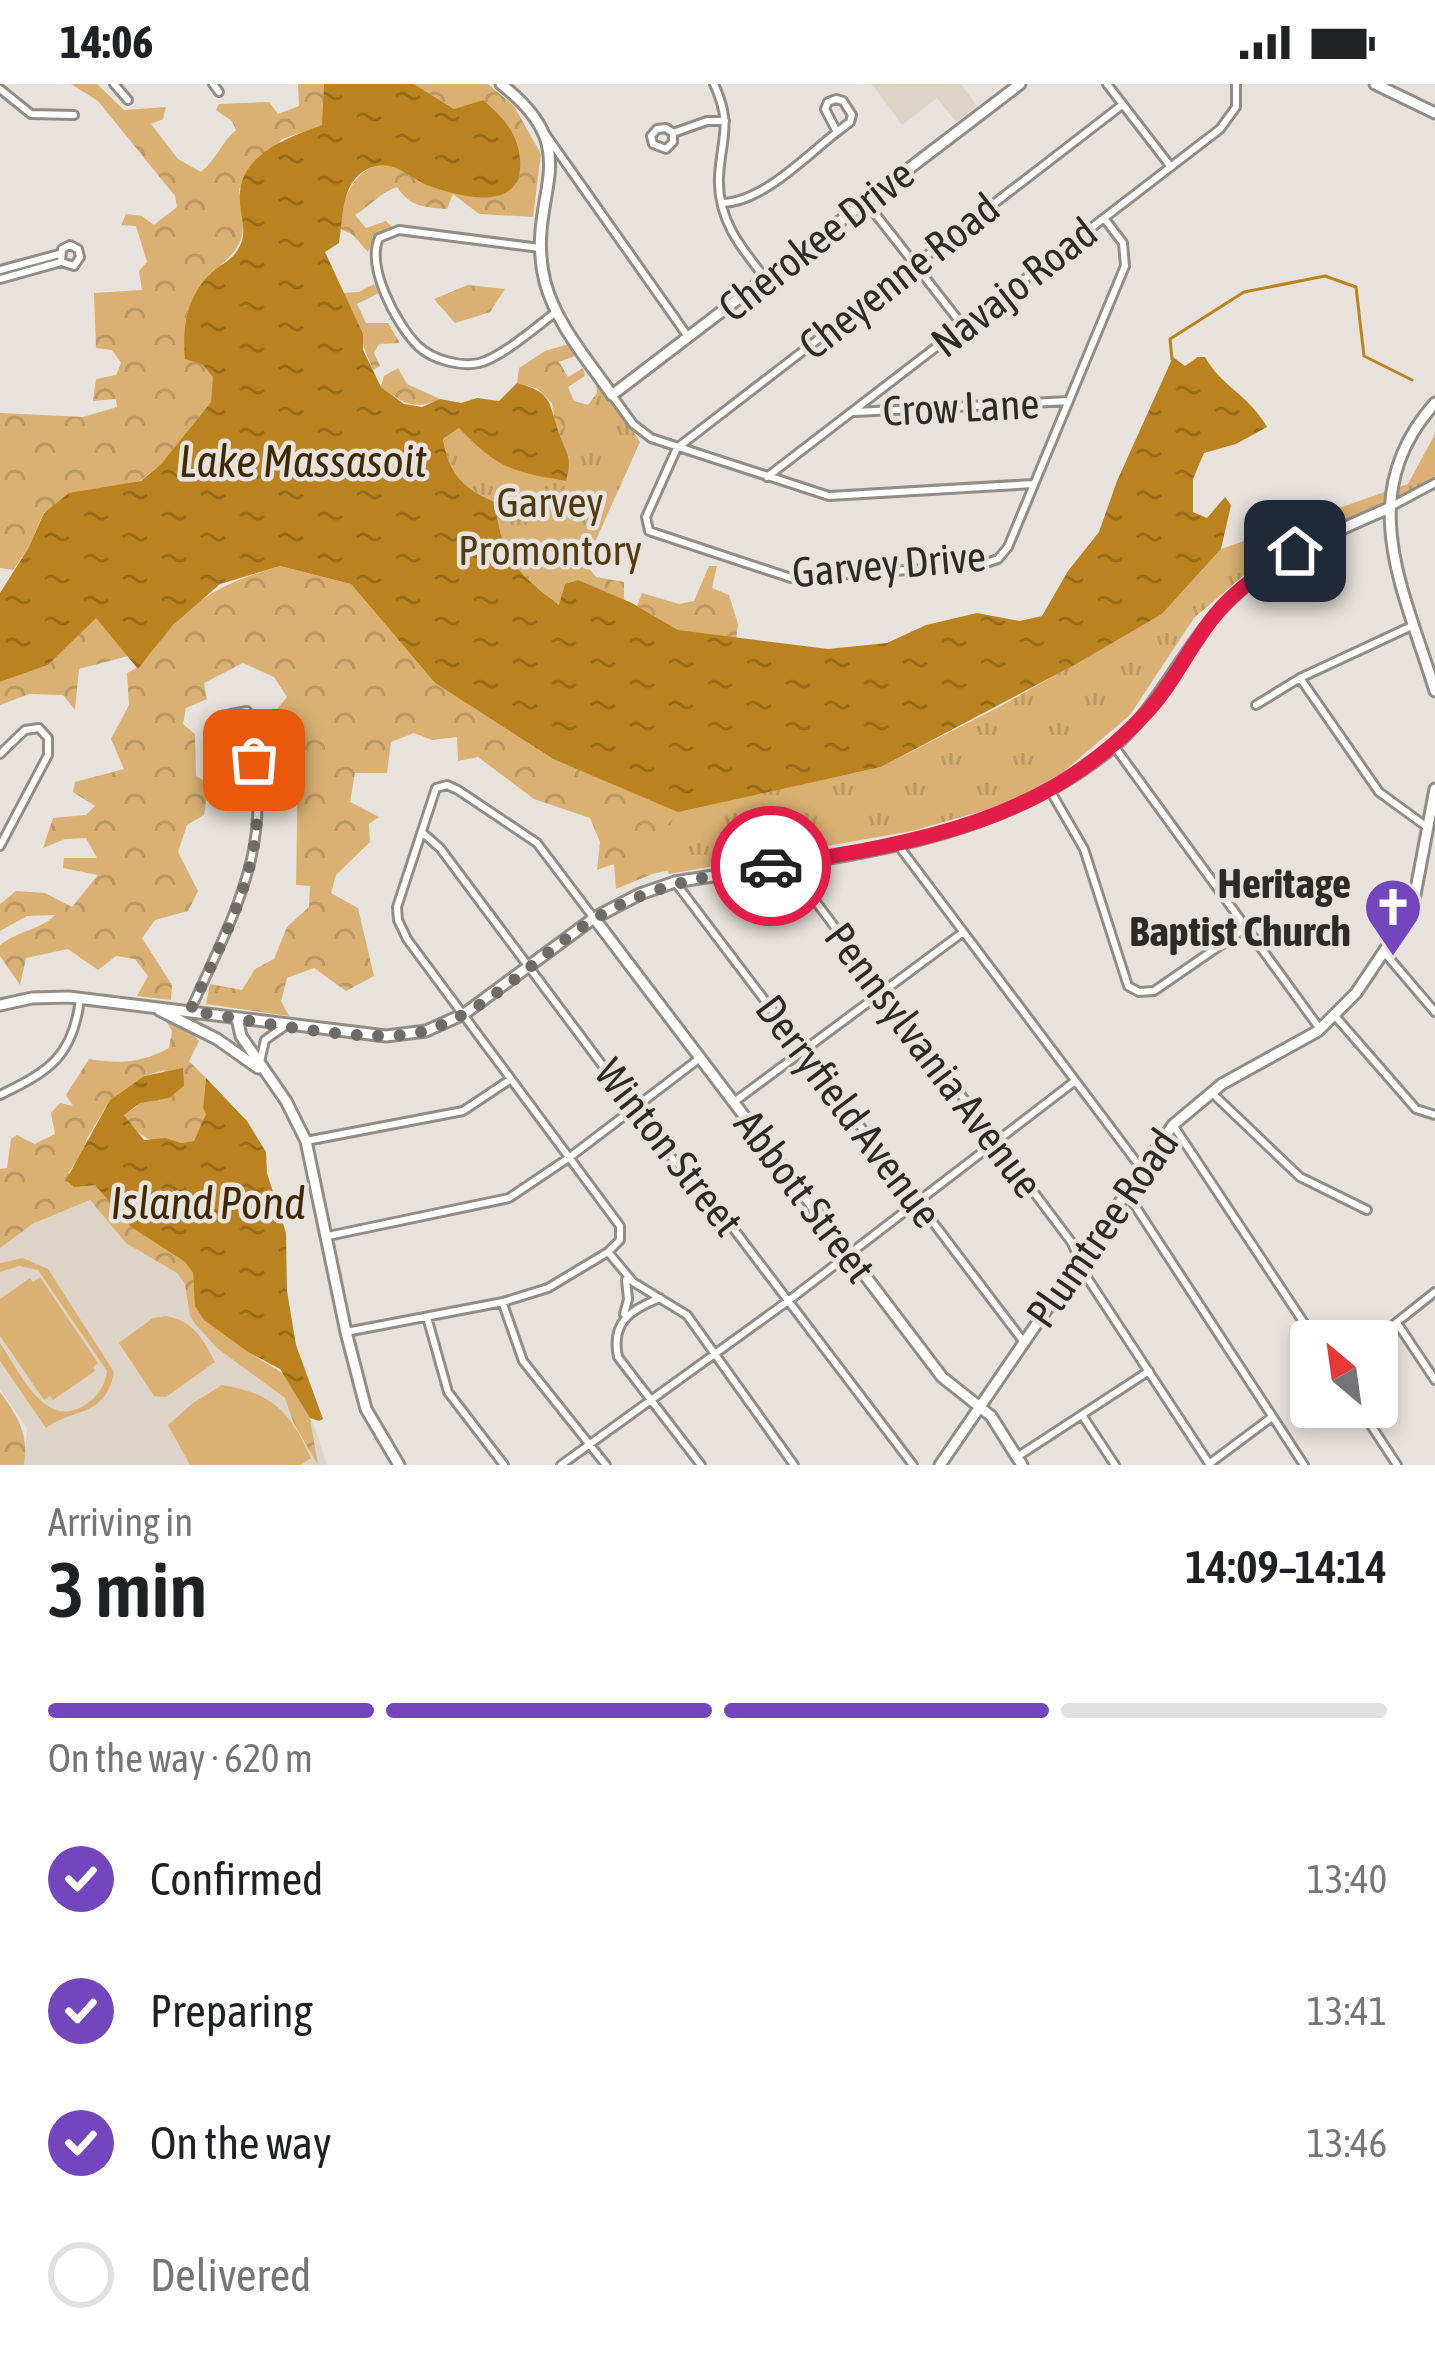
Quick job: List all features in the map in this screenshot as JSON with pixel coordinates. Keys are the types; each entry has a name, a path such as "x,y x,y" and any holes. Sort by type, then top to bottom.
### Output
{"street":[{"path":"114,84 128,100"},
{"path":"501,84 542,129 689,338"},
{"path":"715,84 725,121 719,176 722,203 730,231 766,279"},
{"name":"Cherokee Drive","path":"612,395 1020,84"},
{"path":"1107,84 1171,166"},
{"name":"Navajo Road","path":"767,476 1231,117 1237,102 1236,84"},
{"path":"1375,84 1435,113"},
{"path":"0,89 31,114 74,115"},
{"path":"722,203 739,201 763,188 837,132 850,122 852,115 843,101 834,99 825,111 837,132"},
{"name":"Cheyenne Road","path":"677,448 1122,105"},
{"path":"673,133 707,121 725,121"},
{"path":"542,129 552,166 540,248 546,283 556,312 640,431 677,448 829,496 1034,484"},
{"path":"866,202 963,326"},
{"name":"Garvey Drive","path":"677,448 646,518 649,531 787,578 993,562 1007,550 1125,266 1123,243 1104,218"},
{"path":"540,248 399,230 379,238 374,266 417,344 454,363 488,360 556,312"},
{"path":"0,270 60,258"},
{"path":"0,280 42,263"},
{"name":"Crow Lane","path":"852,412 1070,401"},
{"path":"1435,403 1406,445 1389,508 1391,551 1435,691"},
{"path":"0,1005 40,997 80,998 386,1036 425,1031 464,1014 594,919 640,894 675,882 898,845 999,817 1051,792 1114,746 1151,707 1216,614 1248,582 1300,548 1435,483"},
{"path":"1256,705 1300,678 1414,625"},
{"path":"1300,678 1378,793 1430,837"},
{"path":"190,1011 241,901 251,866 260,803 244,733 253,720 249,712 238,709 231,713 229,724 233,731 244,733"},
{"path":"0,754 28,728 42,730 48,738 48,754 0,846"},
{"path":"1114,746 1320,1029"},
{"path":"346,1332 503,1302 548,1288 620,1240 620,1226 407,939 398,920 397,907 436,788 447,785 458,790 536,843 594,919"},
{"name":"Plumtree Road","path":"940,1465 1173,1125 1211,1092 1320,1029 1384,952 1414,899 1430,837 1435,789"},
{"path":"1051,792 1084,849 1128,986 1154,992 1246,927"},
{"name":"Winton Street","path":"422,832 440,848 674,1161 711,1199 913,1465"},
{"path":"898,845 1142,1168"},
{"name":"Pennsylvania Avenue","path":"786,864 1072,1243 1086,1276 1210,1464"},
{"name":"Derryfield Avenue","path":"675,882 1023,1341"},
{"name":"Abbott Street","path":"594,919 942,1377 991,1416 1020,1461"},
{"path":"734,1102 962,933"},
{"path":"1384,952 1435,1012"},
{"path":"0,1094 38,1077 57,1061 76,1029 80,998"},
{"path":"148,1006 217,1039 262,1071"},
{"path":"1335,1016 1416,1109 1435,1115"},
{"path":"237,1018 241,1036 286,1101 306,1141 366,1409 399,1465"},
{"path":"262,1071 262,1043 285,1026"},
{"path":"328,1236 498,1202 521,1192 701,1058"},
{"path":"306,1141 463,1112 512,1078"},
{"path":"562,1465 788,1301 1075,1081"},
{"path":"1211,1092 1300,1177 1367,1210"},
{"path":"1173,1125 1302,1320"},
{"path":"1126,1192 1304,1465"},
{"path":"608,1252 626,1276 687,1315 794,1465"},
{"path":"626,1276 628,1299 615,1342 618,1358 701,1465"},
{"path":"1398,1322 1435,1292"},
{"path":"620,1322 633,1309 660,1298"},
{"path":"503,1302 523,1361 606,1465"},
{"path":"427,1317 448,1392 504,1465"},
{"path":"1398,1324 1435,1380"},
{"path":"1020,1461 1148,1371"},
{"path":"1082,1414 1115,1465"},
{"path":"1210,1464 1272,1417"},
{"path":"1373,1428 1397,1465"}],"shaded area":[{"path":"872,84 961,84 977,106 956,122 937,98 902,125"},
{"path":"95,1185 298,1402 314,1425 327,1465 24,1465 27,1428 0,1389 0,1231"}],"green space":[{"path":"71,84 97,84 124,110 166,107 163,119 151,124 178,159 201,172 236,130 216,110 219,104 269,102 278,114 299,106 298,84 324,84 323,125 282,139 239,189 241,238 231,255 209,274 202,364 214,377 211,402 161,464 140,481 44,512 13,570 0,568 0,413 83,417 117,407 116,399 93,401 96,379 116,375 121,363 112,350 96,348 94,293 142,290 139,271 147,262 136,226 121,225 126,214 142,216 154,225 177,207 175,196 98,101"},
{"path":"414,84 488,84 514,106 541,154 533,217 479,214 453,194 447,209 424,206 407,199 397,187 355,215 366,228 386,221 392,227 375,235 368,252 341,229 347,194 362,174 383,165 396,167 421,183 483,100 454,109"},
{"path":"374,284 379,293 357,304 366,323 388,323 400,343 379,344 374,353 380,366 373,370 342,293 359,292"},
{"path":"468,285 505,289 490,312 455,323 434,299"},
{"path":"569,344 575,356 559,362 568,377 583,368 585,376 568,387 574,401 588,405 597,393 596,383 614,409 583,561 596,577 624,582 624,600 578,580 552,403 538,389 517,383 519,368 545,351"},
{"path":"398,368 407,384 440,399 409,404 381,387 384,376"},
{"name":"Garvey Promontory","path":"606,390 640,442 578,580 565,584 560,606 514,562 502,537 495,502 458,479 443,439 459,428 507,465 566,480 572,462 559,433 566,425 589,418 598,396"},
{"path":"1435,434 1435,479 1417,494 1279,545 1194,618 1130,715 1062,773 1007,804 912,831 669,874 654,841 678,812 881,767 1001,706 1162,614 1221,549 1408,484"},
{"path":"280,566 351,584 435,683 553,759 678,811 849,774 697,864 652,874 616,889 614,864 597,870 600,842 590,818 534,799 478,757 458,761 457,737 432,740 414,733 391,742 387,773 355,773 350,802 379,817 369,824 370,842 336,875 331,893 358,908 374,976 346,991 314,968 287,978 281,1001 289,1016 206,1004 210,984 242,990 255,969 274,959 287,927 309,907 310,886 296,885 298,768 286,721 273,714 287,697 274,677 243,663 204,683 207,699 186,708 183,724 195,734 196,776 209,784 204,815 187,825 178,852 198,891 188,911 155,920 142,938 172,985 171,1000 137,996 148,976 135,959 116,956 98,970 68,949 26,958 20,985 0,956 0,945 55,915 27,916 0,931 0,904 16,891 45,893 72,907 98,875 63,868 64,858 97,858 86,838 65,839 43,848 53,818 86,815 95,806 73,792 75,782 124,769 111,739 129,705 127,673 198,603 235,582"},
{"path":"709,566 717,566 712,588 729,595 738,624 736,641 678,630 637,606 642,593 679,604 694,601"},
{"path":"96,617 128,656 79,669 75,710 63,695 29,694 0,705 0,682 48,665"},
{"path":"165,1019 188,1029 199,1041 189,1061 206,1078 203,1108 207,1114 194,1141 153,1141 124,1114 136,1107 165,1070 144,1076 110,1100 68,1173 95,1185 131,1227 185,1262 193,1273 195,1295 248,1352 287,1376 310,1418 318,1465 285,1398 217,1348 190,1316 185,1284 177,1273 126,1243 90,1200 34,1223 0,1248 0,1169 7,1168 11,1139 17,1135 35,1144 55,1134 51,1113 60,1103 73,1106 66,1095 89,1059 130,1061 169,1048 172,1031"},
{"path":"23,1258 48,1269 114,1372 110,1387 96,1404 46,1428 0,1361 0,1343 36,1396 59,1411 73,1411 92,1400 107,1371 38,1270 19,1266 0,1272 0,1263"},
{"path":"40,1277 98,1363 95,1371 53,1400 50,1396 44,1400 0,1336 0,1299 30,1278 33,1282"},
{"path":"166,1316 196,1332 215,1362 166,1397 154,1396 119,1343 153,1318"},
{"path":"222,1385 255,1394 278,1407 311,1458 301,1465 190,1465 168,1425"},
{"path":"0,1392 21,1426 24,1465 0,1465"}],"water":[{"name":"Lake Massasoit","path":"324,84 414,84 454,109 483,100 514,136 520,172 514,185 491,197 442,190 390,166 364,171 346,197 339,243 325,252 363,334 363,350 381,387 404,404 422,407 440,399 499,401 517,383 547,400 568,456 566,481 507,466 459,428 443,439 459,478 495,502 502,537 514,562 559,605 565,584 578,580 678,630 828,649 887,643 926,625 977,613 1020,621 1042,616 1068,571 1099,532 1173,357 1185,366 1205,357 1267,427 1236,444 1204,453 1193,479 1193,512 1207,518 1225,497 1231,505 1221,549 1162,614 881,767 678,812 553,759 435,683 351,584 280,566 220,584 173,625 138,669 96,618 48,665 0,682 0,593 44,513 69,493 141,481 161,464 211,402 213,377 202,364 185,359 191,302 203,282 239,247 243,232 240,193 249,167 270,148 322,125"},
{"name":"Island Pond","path":"183,1068 184,1086 169,1098 140,1103 124,1115 144,1140 194,1141 206,1114 206,1078 247,1121 266,1152 267,1173 286,1233 287,1291 296,1345 323,1419 319,1421 310,1418 280,1369 204,1320 195,1306 193,1273 185,1262 131,1227 95,1185 74,1187 66,1180 110,1100 144,1076"}],"waterway":[{"path":"1172,359 1170,339 1244,292 1325,276 1356,287 1364,356 1412,380"}],"way so far":[{"path":"254,760 260,811 249,875 190,1011 386,1036 425,1031 464,1014 594,919 640,894 675,882 771,866"}],"place":[{"name":"Heritage Baptist Church","path":"1393,958"}],"route":[{"path":"771,866 898,845 999,817 1051,792 1114,746 1151,707 1216,614 1248,582 1295,551"}]}
